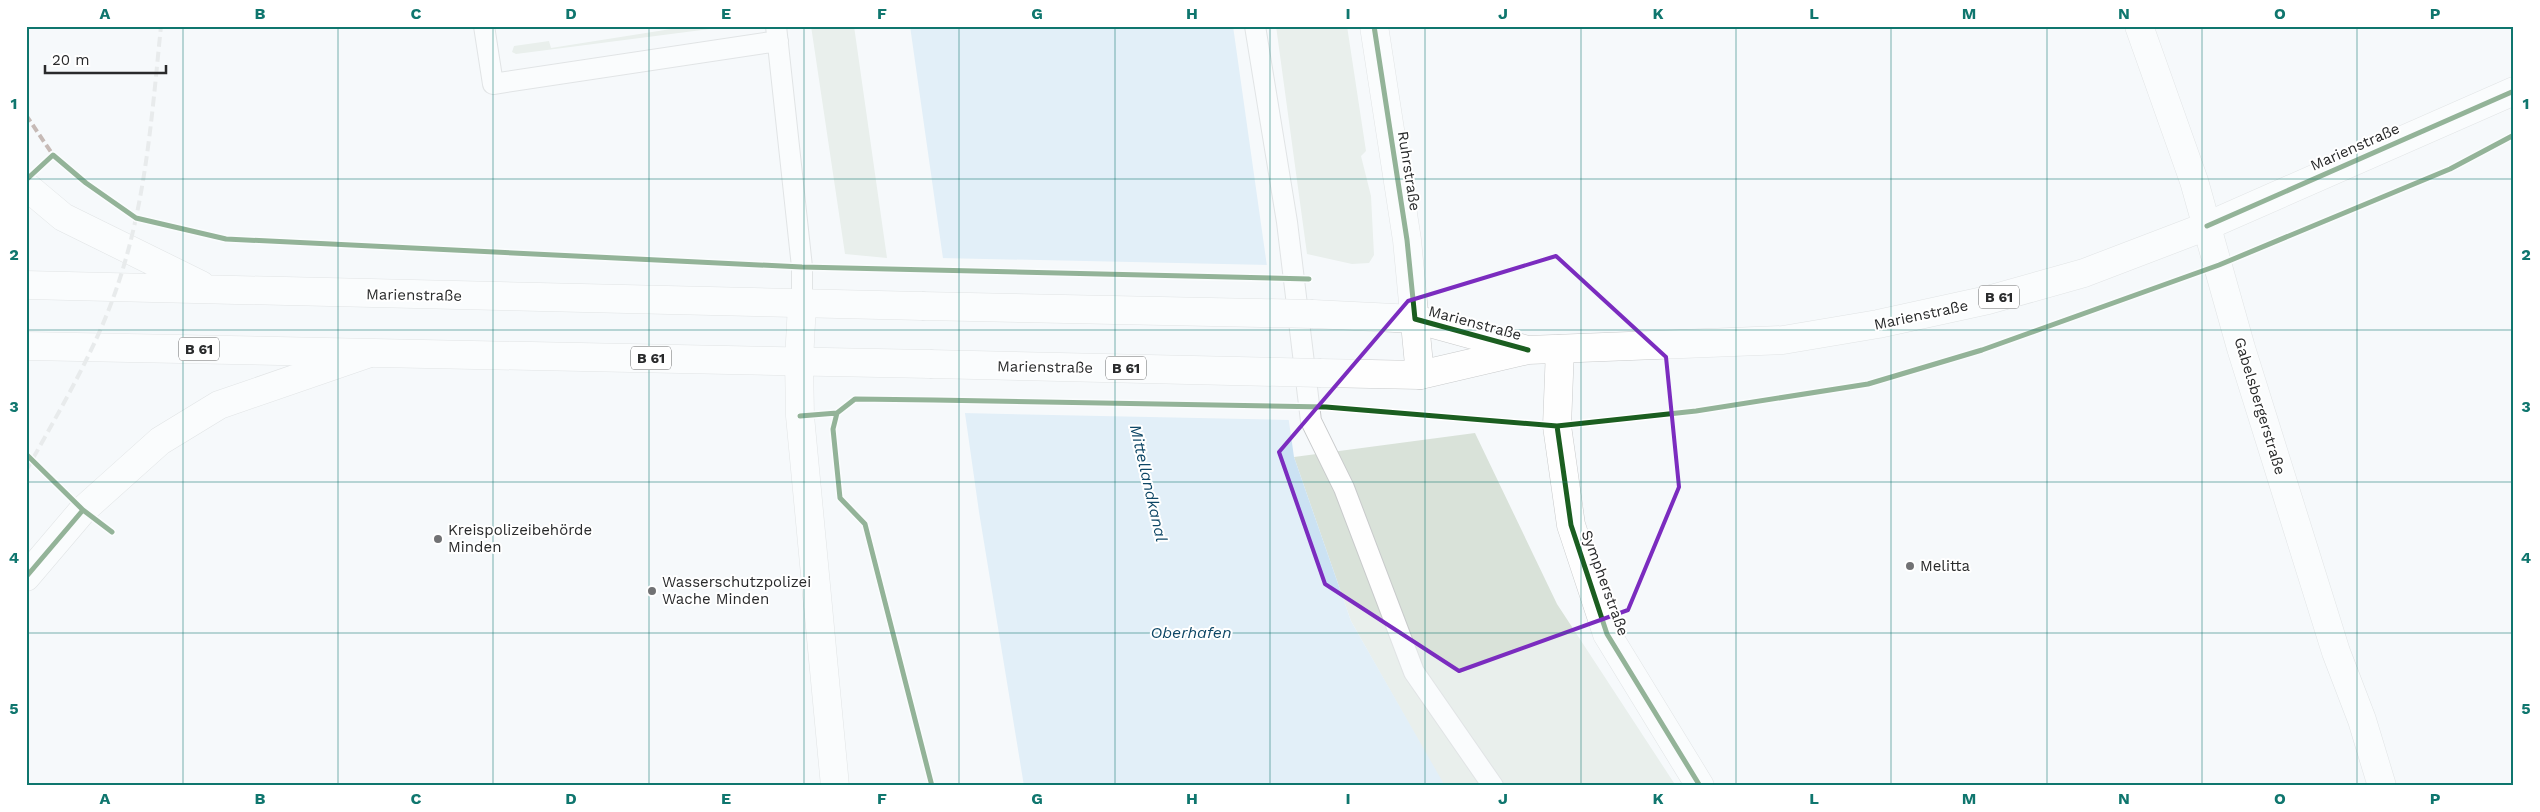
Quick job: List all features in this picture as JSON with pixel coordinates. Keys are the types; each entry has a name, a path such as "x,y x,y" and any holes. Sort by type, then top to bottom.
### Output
{"main road":[{"name":"Ruhrstraße","path":"1374,26 1407,240 1420,375"},
{"name":"Gabelsbergerstraße","path":"2139,26 2194,181 2250,377 2336,652 2362,720 2382,786"},
{"name":"Marienstraße","path":"26,346 1420,375 1528,350 1783,340 1878,324 1988,300 2084,273 2207,226 2514,91"},
{"name":"B 61","path":"26,186 63,217 212,290"},
{"name":"Marienstraße","path":"26,285 802,304 1313,314 1415,319 1528,350"},
{"path":"802,304 799,362 800,416 835,786"},
{"name":"Sympherstraße","path":"1560,349 1557,426 1571,525 1608,634 1700,786"},
{"path":"26,577 83,510 160,441 219,405 372,352"}],"lane":[{"path":"484,26 493,84 777,34 802,267 802,304"},
{"path":"1255,26 1287,222 1311,421 1344,488 1414,672 1493,786"}],"highlighted area":[{"path":"1556,256 1666,357 1679,487 1628,610 1459,671 1325,584 1279,452 1408,301"}],"shaded area":[{"path":"690,26 733,26 516,54 512,52 514,46 549,41 551,48"},
{"path":"811,26 854,26 887,258 845,254"},
{"path":"1276,26 1347,26 1366,151 1361,156 1371,196 1374,255 1369,263 1352,264 1307,254"},
{"path":"1475,433 1557,604 1676,786 1445,786 1439,777 1351,621 1294,457"}],"water":[{"path":"910,26 1233,26 1294,457 1351,621 1445,786 1024,786 979,512"}],"pier":[{"path":"940,258 1269,265 1291,420 963,413"}],"railway":[{"path":"26,471 87,358 108,311 127,255 135,223 146,158 161,26"}],"marked path":[{"path":"26,115 53,155"}],"cycle path":[{"path":"1374,26 1407,240 1415,319 1528,350"},
{"path":"2207,226 2514,91"},
{"path":"800,416 837,413 855,399 934,400 1326,407 1557,426 1696,411 1868,384 1982,350 2219,265 2450,169 2514,135"},
{"path":"26,180 53,155 86,183 136,218 226,239 802,267 1309,279"},
{"path":"837,413 833,429 840,498 865,524 932,786"},
{"path":"1557,426 1571,525 1607,634 1700,786"},
{"path":"26,454 83,510 112,532"},
{"path":"26,577 83,510"}],"place":[{"name":"Kreispolizeibehörde Minden","path":"438,539"},
{"name":"Melitta","path":"1910,566"},
{"name":"Wasserschutzpolizei Wache Minden","path":"652,591"}],"water label":[{"name":"Mittellandkanal","path":"1149,483"},
{"name":"Oberhafen","path":"1191,632"}]}
